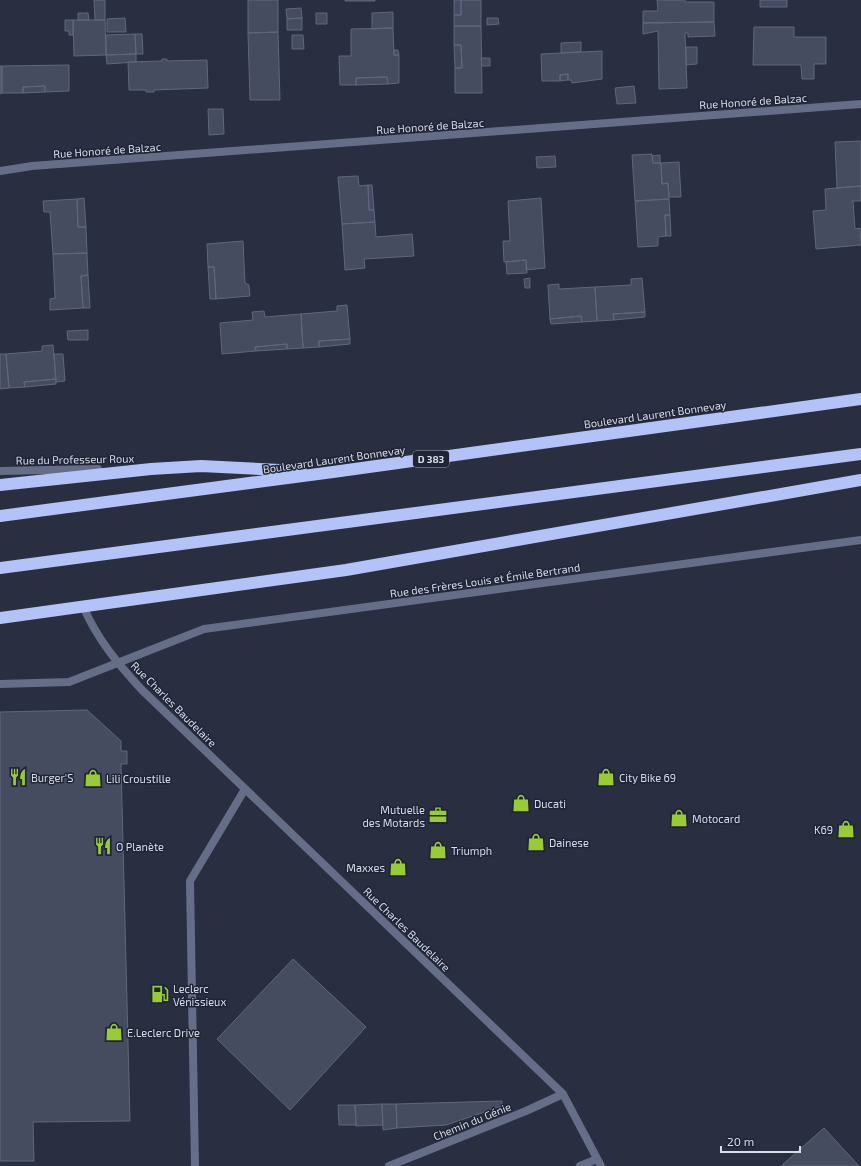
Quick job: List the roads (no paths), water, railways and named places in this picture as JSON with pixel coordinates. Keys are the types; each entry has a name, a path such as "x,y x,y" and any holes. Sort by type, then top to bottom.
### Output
{"highway":[{"name":"Boulevard Laurent Bonnevay","path":"0,516 333,472 861,399"},
{"path":"0,568 861,454"},
{"path":"0,485 151,469 201,466 333,472"},
{"path":"0,618 346,570 861,480"}],"street":[{"name":"Rue Honoré de Balzac","path":"0,171 32,166 861,104"},
{"name":"Rue du Professeur Roux","path":"0,471 151,469"},
{"name":"Rue des Frères Louis et Émile Bertrand","path":"0,684 69,682 116,662 204,629 861,540"},
{"name":"Rue Charles Baudelaire","path":"83,606 99,637 116,662 142,690 563,1094 599,1163"},
{"path":"195,1166 190,881 245,789"},
{"name":"Chemin du Génie","path":"389,1166 526,1111 563,1094"},
{"path":"580,1166 599,1163"}],"place":[{"name":"Burger'S","path":"18,777"},
{"name":"City Bike 69","path":"606,777"},
{"name":"Lili Croustille","path":"93,778"},
{"name":"Ducati","path":"521,803"},
{"name":"Mutuelle des Motards","path":"438,815"},
{"name":"Motocard","path":"679,818"},
{"name":"K69","path":"846,829"},
{"name":"Dainese","path":"536,842"},
{"name":"O Planète","path":"103,846"},
{"name":"Triumph","path":"438,850"},
{"name":"Maxxes","path":"398,867"},
{"name":"Leclerc Vénissieux","path":"160,994"},
{"name":"E.Leclerc Drive","path":"114,1032"}]}
